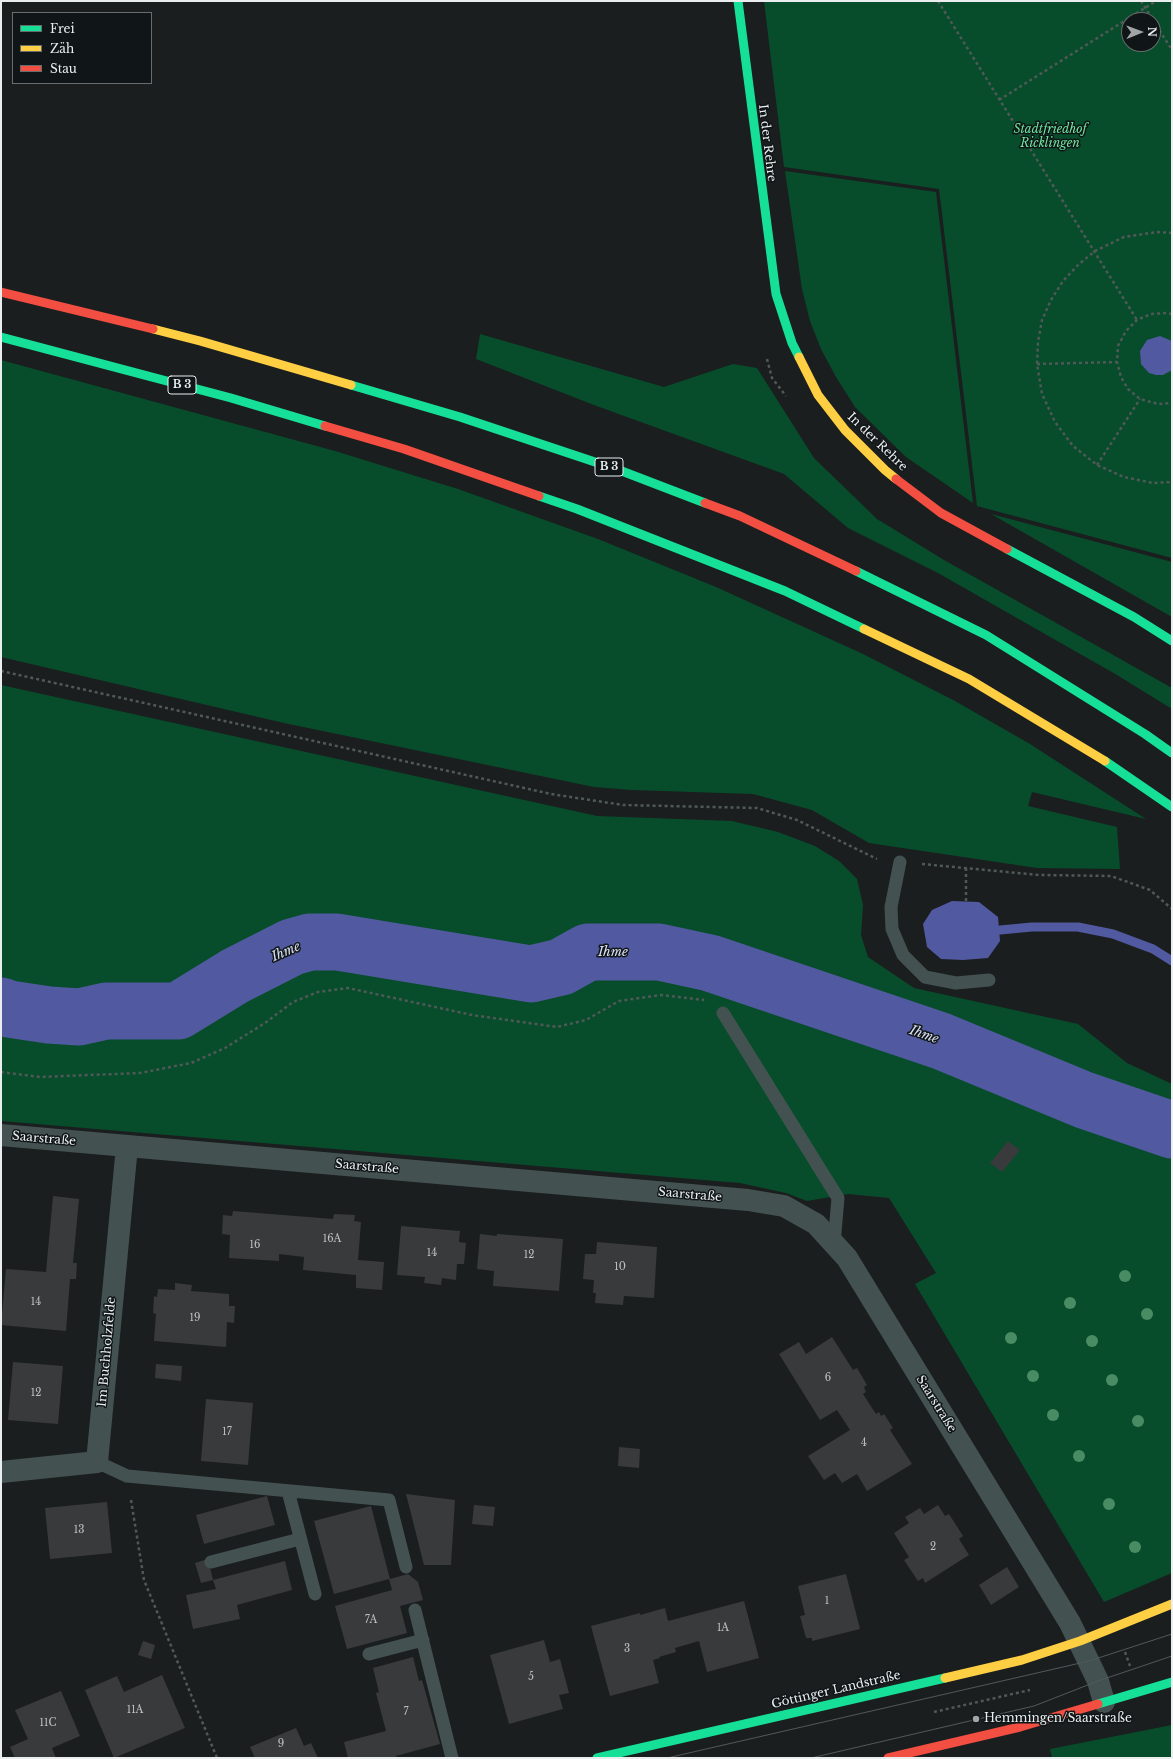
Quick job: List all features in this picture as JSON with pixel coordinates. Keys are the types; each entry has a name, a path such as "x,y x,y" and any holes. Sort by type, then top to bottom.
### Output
{"main road":[{"name":"In der Rehre","path":"738,1 776,294 792,343 818,395 845,430 885,470 941,513 1127,614 1172,641"},
{"name":"B 3","path":"1,292 200,341 460,416 619,470 740,516 986,635 1139,730 1172,753"},
{"name":"B 3","path":"1,337 231,398 404,449 577,509 778,588 968,680 1113,766 1172,807"},
{"name":"Göttinger Landstraße","path":"597,1758 1022,1660 1080,1641 1114,1626 1172,1604"},
{"path":"888,1758 1020,1727 1172,1682"}],"street":[{"name":"Saarstraße","path":"1,1135 748,1200 784,1206 816,1224 851,1265 1080,1641 1098,1680 1104,1702"},
{"name":"Im Buchholzfelde","path":"96,1462 127,1146"},
{"path":"1,1472 96,1462"}],"lane":[{"path":"900,862 892,907 892,929 903,955 925,978 956,983 988,980"},
{"path":"723,1013 838,1198 834,1244"},
{"path":"96,1462 127,1476 389,1500 406,1567"},
{"path":"288,1491 315,1594"},
{"path":"211,1562 300,1539"},
{"path":"415,1610 452,1758"},
{"path":"369,1654 423,1640"}],"path":[{"path":"938,1 1138,320"},
{"path":"1141,1 1148,12"},
{"path":"1000,100 1156,1"},
{"path":"1161,33 1172,50"},
{"path":"1172,233 1157,232 1124,237 1095,251 1078,265 1063,281 1051,300 1042,320 1038,342 1037,364 1042,394 1054,422 1073,446 1097,465 1124,477 1154,483 1172,482"},
{"path":"1172,314 1151,314 1138,320 1126,331 1118,346 1117,362 1121,377 1128,389 1140,399 1158,404 1172,403"},
{"path":"766,356 772,378 786,397"},
{"path":"1037,364 1117,362"},
{"path":"1097,465 1140,399"},
{"path":"1,671 551,794 623,805 757,808 797,820 875,859 1039,875 1111,876 1150,890 1172,908"},
{"path":"966,868 966,902"},
{"path":"1,1072 40,1077 140,1073 191,1063 225,1048 293,1002 318,992 348,988 472,1015 557,1027 586,1020 620,1001 661,995 716,1001 723,1013"},
{"path":"127,1476 144,1580 217,1758"},
{"path":"1114,1626 1140,1692"},
{"path":"934,1712 1030,1690 1022,1660"}],"green space":[{"name":"Stadtfriedhof Ricklingen","path":"764,1 1172,1 1172,558 977,506 939,189 784,167"},
{"path":"785,171 936,192 973,503 906,457 855,407 836,377 821,349 810,321 802,289"},
{"path":"480,334 664,387 733,364 757,368 814,458 877,519 944,560 1172,688 1172,709 1117,675 938,573 848,528 784,474 594,405 476,359"},
{"path":"1,360 335,451 458,489 598,539 716,587 863,654 955,701 1030,744 1146,819 1032,792 1028,806 1117,827 1120,869 1037,868 869,843 812,810 753,794 632,790 594,787 284,723 1,657"},
{"path":"991,514 1172,562 1172,617"},
{"path":"1,685 597,816 732,821 778,832 815,846 839,861 857,879 863,905 861,935 868,957 914,988 1078,1024 1127,1063 1172,1084 1172,1123 1088,1094 943,1034 829,995 824,1009 938,1048 1076,1109 1172,1143 1172,1573 1104,1602 915,1284 936,1273 889,1198 848,1194 807,1201 786,1193 740,1183 1,1121"},
{"path":"1172,1725 1172,1758 1052,1758 1050,1749"}],"water":[{"path":"1160,336 1172,341 1172,370 1163,375 1156,375 1149,373 1141,364 1140,351 1147,340"},
{"path":"952,901 979,902 998,917 1000,941 988,958 963,960 941,959 927,947 923,924 932,910"}],"building":[{"path":"1008,1141 1020,1150 1002,1172 990,1163"},
{"path":"53,1196 79,1199 73,1263 77,1263 76,1279 70,1279 66,1331 1,1325 6,1269 46,1272"},
{"path":"233,1211 333,1219 334,1214 355,1215 354,1221 361,1222 358,1260 384,1262 382,1290 356,1288 356,1275 303,1270 304,1257 279,1254 279,1261 229,1258 230,1235 222,1234 223,1215 232,1216"},
{"path":"401,1226 460,1231 459,1242 466,1243 464,1264 457,1264 456,1280 442,1278 441,1285 424,1283 425,1277 397,1275"},
{"path":"480,1234 563,1239 559,1291 493,1286 494,1271 477,1269"},
{"path":"597,1242 657,1247 654,1298 624,1296 623,1305 595,1303 596,1293 593,1293 594,1280 583,1279 585,1254 596,1254"},
{"path":"175,1283 192,1285 191,1291 229,1294 229,1306 235,1306 234,1323 227,1322 226,1347 154,1341 156,1314 153,1313 154,1296 157,1297 158,1289 175,1290"},
{"path":"832,1337 853,1370 857,1368 867,1385 864,1387 866,1392 863,1394 876,1414 879,1412 881,1416 884,1414 893,1428 890,1430 912,1464 867,1491 857,1474 842,1483 835,1473 824,1480 808,1456 850,1430 837,1410 820,1420 779,1354 799,1342 806,1354"},
{"path":"13,1362 63,1366 58,1424 8,1420"},
{"path":"156,1364 182,1366 181,1381 155,1378"},
{"path":"206,1399 253,1403 248,1465 201,1461"},
{"path":"619,1447 640,1449 639,1468 618,1466"},
{"path":"406,1494 455,1500 451,1565 424,1565"},
{"path":"267,1496 275,1525 204,1544 196,1515"},
{"path":"107,1502 112,1553 50,1559 45,1508"},
{"path":"474,1505 495,1507 493,1526 472,1524"},
{"path":"938,1505 945,1516 949,1514 963,1536 959,1539 969,1555 925,1583 923,1578 918,1581 904,1560 909,1557 894,1533 909,1523 905,1517 920,1508 924,1514"},
{"path":"371,1506 390,1579 408,1574 418,1582 423,1600 400,1606 407,1633 347,1649 335,1606 392,1590 389,1579 334,1594 314,1521"},
{"path":"208,1559 213,1580 201,1583 195,1563"},
{"path":"285,1561 292,1590 237,1605 240,1619 193,1629 186,1595 216,1589 213,1580"},
{"path":"1007,1567 1019,1587 991,1605 979,1585"},
{"path":"846,1574 860,1629 812,1641 812,1638 806,1638 800,1616 805,1615 798,1586"},
{"path":"744,1601 759,1658 707,1672 699,1641 675,1648 676,1652 653,1660 659,1683 610,1696 591,1626 665,1608 668,1621"},
{"path":"544,1640 550,1662 560,1659 569,1693 559,1695 563,1709 509,1724 490,1655"},
{"path":"143,1641 155,1645 151,1659 138,1655"},
{"path":"413,1657 419,1681 422,1680 440,1744 396,1756 397,1758 348,1758 344,1742 386,1731 376,1693 379,1692 373,1668"},
{"path":"162,1675 185,1728 114,1758 85,1690 117,1676 124,1692"},
{"path":"61,1691 80,1736 52,1748 56,1758 15,1758 10,1747 28,1739 15,1710"},
{"path":"296,1728 304,1746 311,1743 318,1758 255,1758 250,1747"}],"waterway":[{"path":"1000,930 1032,927 1078,927 1113,934 1153,949 1172,961"},
{"name":"Ihme","path":"1,1006 9,1009 49,1015 79,1017 106,1011 178,1011 235,976 292,947 310,942 337,942 531,974 561,967 588,952 659,952 710,963 941,1041 1084,1100 1172,1130"}],"tram line":[{"path":"667,1758 1089,1661 1172,1634"},
{"path":"811,1758 1034,1706 1098,1681 1172,1656"}],"traffic: fast":[{"path":"738,1 776,294 792,343 799,357"},
{"path":"1,337 231,398 325,426"},
{"path":"351,385 460,417 619,470 705,503"},
{"path":"539,496 577,509 785,591 864,629"},
{"path":"1007,549 1134,617 1172,641"},
{"path":"856,571 986,635 1145,734 1172,753"},
{"path":"1105,761 1172,807"},
{"path":"597,1758 945,1678"},
{"path":"1098,1704 1172,1682"}],"traffic: slow":[{"path":"153,329 200,341 351,385"},
{"path":"799,357 818,395 845,430 896,479"},
{"path":"864,629 969,679 1105,761"},
{"path":"945,1678 1022,1660 1080,1641 1172,1604"}],"traffic: jam":[{"path":"1,292 153,329"},
{"path":"325,426 404,449 539,496"},
{"path":"896,479 941,513 1007,549"},
{"path":"705,503 740,516 856,571"},
{"path":"888,1758 1020,1727 1098,1704"}],"place":[{"name":"Hemmingen/Saarstraße","path":"976,1719"}]}
